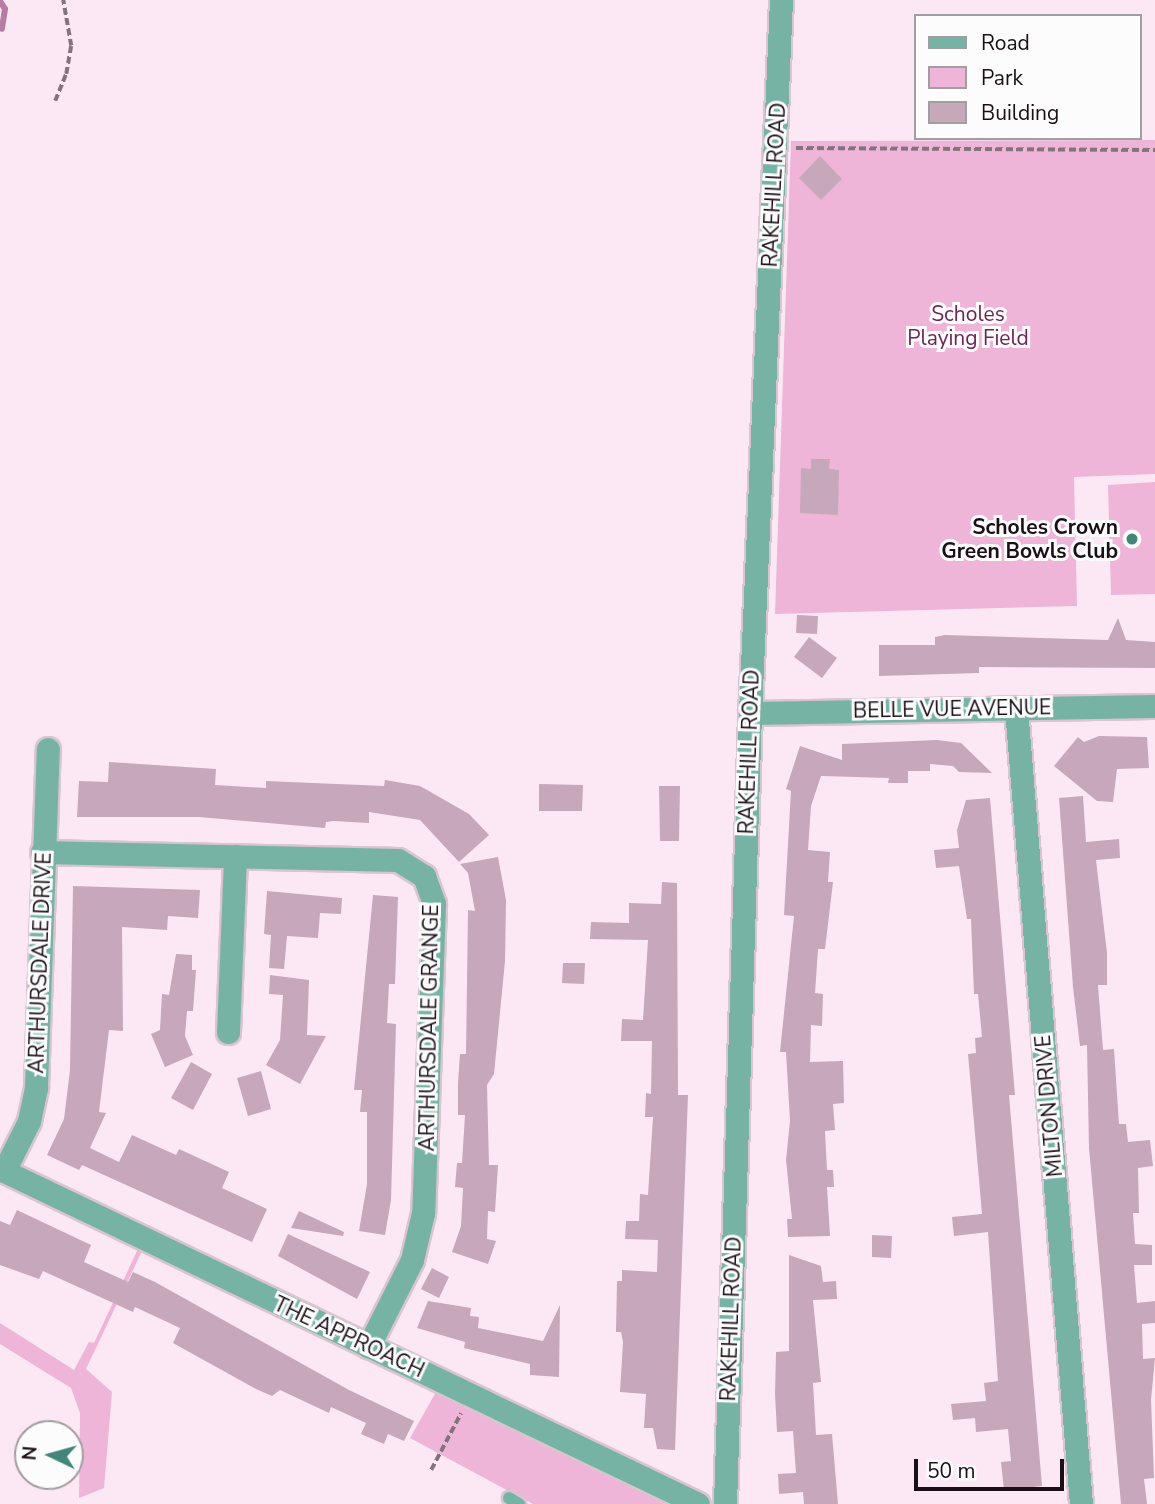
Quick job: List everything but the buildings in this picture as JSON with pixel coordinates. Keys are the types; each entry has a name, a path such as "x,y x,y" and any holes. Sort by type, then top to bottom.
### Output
{"street":[{"name":"RAKEHILL ROAD","path":"724,1504 750,713 781,0"},
{"name":"BELLE VUE AVENUE","path":"750,713 1155,706"},
{"name":"MILTON DRIVE","path":"1016,708 1081,1504"},
{"name":"ARTHURSDALE DRIVE","path":"2,1170 29,1121 36,1087 42,852 48,749"},
{"name":"ARTHURSDALE GRANGE","path":"42,852 398,860 424,876 431,889 423,1213 412,1259 368,1347"},
{"path":"228,1032 234,856"},
{"name":"THE APPROACH","path":"2,1170 698,1504"}],"path":[{"path":"55,101 66,74 71,46 63,0"},
{"path":"776,148 1155,150"},
{"path":"431,1470 471,1393"}],"green space":[{"name":"Scholes Playing Field","path":"1155,140 1155,474 1074,477 1077,606 775,614 791,141"},
{"name":"Scholes Crown Green Bowls Club","path":"1155,482 1155,594 1111,595 1108,485"},
{"path":"138,1249 142,1251 86,1369 112,1392 104,1488 79,1498 79,1490 84,1490 84,1420 80,1420 71,1388 0,1344 0,1323 74,1370 89,1342 94,1343"},
{"path":"436,1392 665,1504 533,1504 410,1438"}],"waterway":[{"path":"0,1 5,9 2,29"}],"place":[{"name":"Scholes Crown Green Bowls Club","path":"1132,539"}]}
